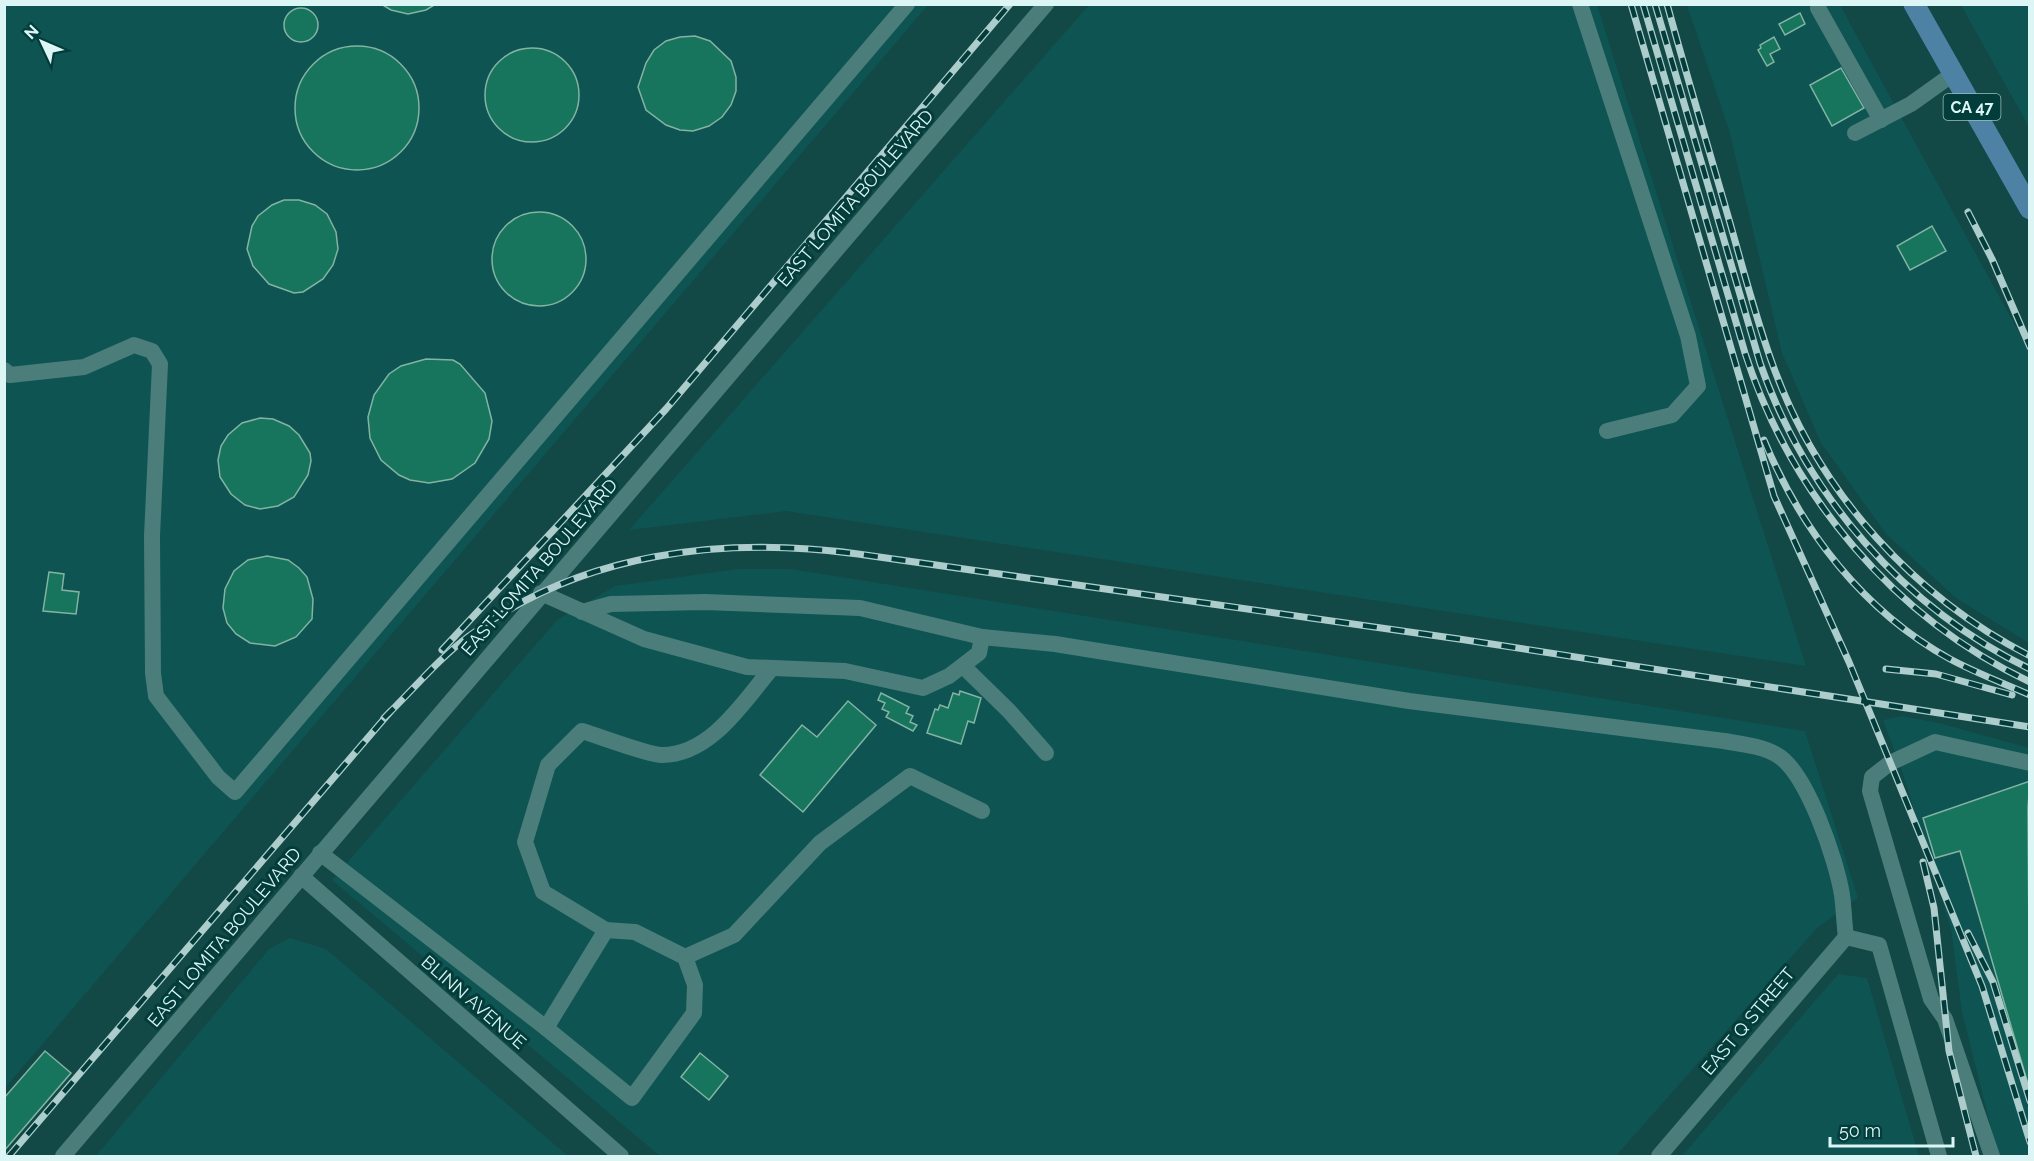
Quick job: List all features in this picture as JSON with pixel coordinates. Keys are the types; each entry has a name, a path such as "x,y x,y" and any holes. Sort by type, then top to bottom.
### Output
{"main road":[{"name":"CA 47","path":"1914,4 2030,209"}],"street":[{"path":"4,370 10,375 84,367 134,345 152,351 160,364 152,536 153,673 156,696 218,777 235,792 907,4"},
{"name":"EAST LOMITA BOULEVARD","path":"63,1156 1046,4"},
{"path":"1580,4 1688,336 1698,386 1672,415 1607,431"},
{"path":"1818,8 1881,120"},
{"path":"1855,133 1911,104 1953,74"},
{"path":"541,594 644,639 747,667 845,671 922,688 950,676 979,653 982,637"},
{"path":"582,612 611,604 705,602 860,608 982,637 1055,644 1409,701 1724,741 1764,750 1779,756 1790,767 1812,804 1836,867 1842,896 1845,937 1879,945 1940,1156"},
{"path":"963,666 1009,711 1046,753"},
{"path":"320,854 546,1028 632,1098 694,1013 695,985 685,957 635,932 606,930 543,892 525,842 548,765 582,731 662,755 699,746 723,726 772,668"},
{"path":"1992,1156 1945,1019 1931,999 1870,791 1872,777 1890,763 1935,742 2030,763"},
{"path":"685,957 734,935 820,843 910,776 982,811"},
{"name":"BLINN AVENUE","path":"301,876 621,1156"},
{"path":"546,1028 606,930"},
{"name":"EAST Q STREET","path":"1659,1156 1845,937"}],"shaded area":[{"path":"5,5 928,5 5,1088"},
{"path":"1089,5 1597,5 1806,666 786,511 629,530"},
{"path":"1687,5 1840,5 2029,351 2029,643 1956,598 1886,534 1821,443 1782,353 1729,130"},
{"path":"1961,5 2029,5 2029,127"},
{"path":"738,569 791,569 1805,731 1858,898 1817,928 1616,1156 660,1156 332,880 557,620 615,586"},
{"path":"1902,716 1939,723 2029,748 2029,1156 1998,1156 1962,1012 1951,929 1903,774 1883,720"},
{"path":"290,938 326,949 568,1156 96,1156 269,949"},
{"path":"1838,974 1867,978 1919,1156 1682,1156"}],"building":[{"path":"381,4 436,4 426,10 408,14 391,10"},
{"path":"301,8 313,13 318,25 313,37 301,42 289,37 284,25 289,13"},
{"path":"1800,13 1805,24 1785,35 1779,24"},
{"path":"695,36 710,41 731,61 736,77 736,91 731,105 722,117 709,126 693,131 680,130 666,125 646,110 638,87 646,63 654,50 666,41"},
{"path":"1774,37 1780,49 1770,54 1774,62 1767,66 1758,50 1761,48 1760,45"},
{"path":"357,46 381,51 401,64 414,84 419,108 414,132 401,152 381,165 357,170 333,165 313,152 300,132 295,108 300,84 313,64 333,51"},
{"path":"532,48 550,52 565,62 575,77 579,95 575,113 565,128 550,138 532,142 514,138 499,128 489,113 485,95 489,77 499,62 514,52"},
{"path":"1841,68 1864,108 1832,126 1810,85"},
{"path":"284,200 299,200 315,205 327,214 336,232 338,249 333,265 323,279 303,292 294,293 269,284 253,266 247,249 252,226 258,216 272,205"},
{"path":"539,212 557,216 572,226 582,241 586,259 582,277 572,292 557,302 539,306 521,302 506,292 496,277 492,259 496,241 506,226 521,216"},
{"path":"1932,226 1946,251 1910,270 1897,246"},
{"path":"426,359 453,360 460,364 485,393 492,421 489,439 475,463 452,479 429,483 410,480 399,475 381,460 370,438 368,417 374,395 389,374 401,366"},
{"path":"260,418 273,419 289,426 299,435 310,453 311,461 308,475 294,497 278,506 260,509 245,505 231,494 220,477 218,460 221,446 228,435 242,423"},
{"path":"267,556 288,560 299,568 307,577 313,599 312,619 296,637 275,646 250,643 236,634 227,623 223,608 225,589 234,571 248,560"},
{"path":"49,572 64,574 62,590 79,592 76,614 43,611"},
{"path":"960,691 981,698 974,723 968,721 961,744 927,733 935,709 938,710 940,705 948,708 953,693 959,695"},
{"path":"881,693 909,707 906,713 913,716 910,722 917,725 913,731 886,717 889,712 882,709 885,703 878,700"},
{"path":"848,701 876,725 803,812 760,775 802,725 817,737"},
{"path":"2030,781 2028,808 2030,1091 1960,851 1935,858 1923,818"},
{"path":"45,1051 71,1073 4,1151 4,1098"},
{"path":"700,1053 728,1076 709,1100 681,1077"}],"railway":[{"path":"442,650 666,409 1010,4"},
{"path":"1631,4 1774,496 1849,662 1982,986 2030,1142"},
{"path":"1643,4 1745,353 1765,405 1790,455 1820,503 1854,547 1892,587 1935,624 1981,655 2030,682"},
{"path":"1655,4 1760,363 1780,412 1804,458 1832,502 1865,543 1901,580 1941,614 1984,644 2030,669"},
{"path":"1667,4 1762,335 1794,416 1818,459 1845,499 1876,537 1910,572 1987,632 2030,656"},
{"path":"1968,212 1992,259 2030,347"},
{"path":"1764,440 1796,505 1816,536 1838,565 1889,617 1950,659 2030,695"},
{"path":"384,718 436,665 469,636 512,608 558,585 606,568 655,557 705,550 756,547 858,554 1459,639 2030,727"},
{"path":"1886,669 1936,674 2012,695"},
{"path":"9,1156 390,712"},
{"path":"1923,862 1934,908 1949,1051 1976,1156"},
{"path":"1968,933 1993,982 2030,1101"}]}
